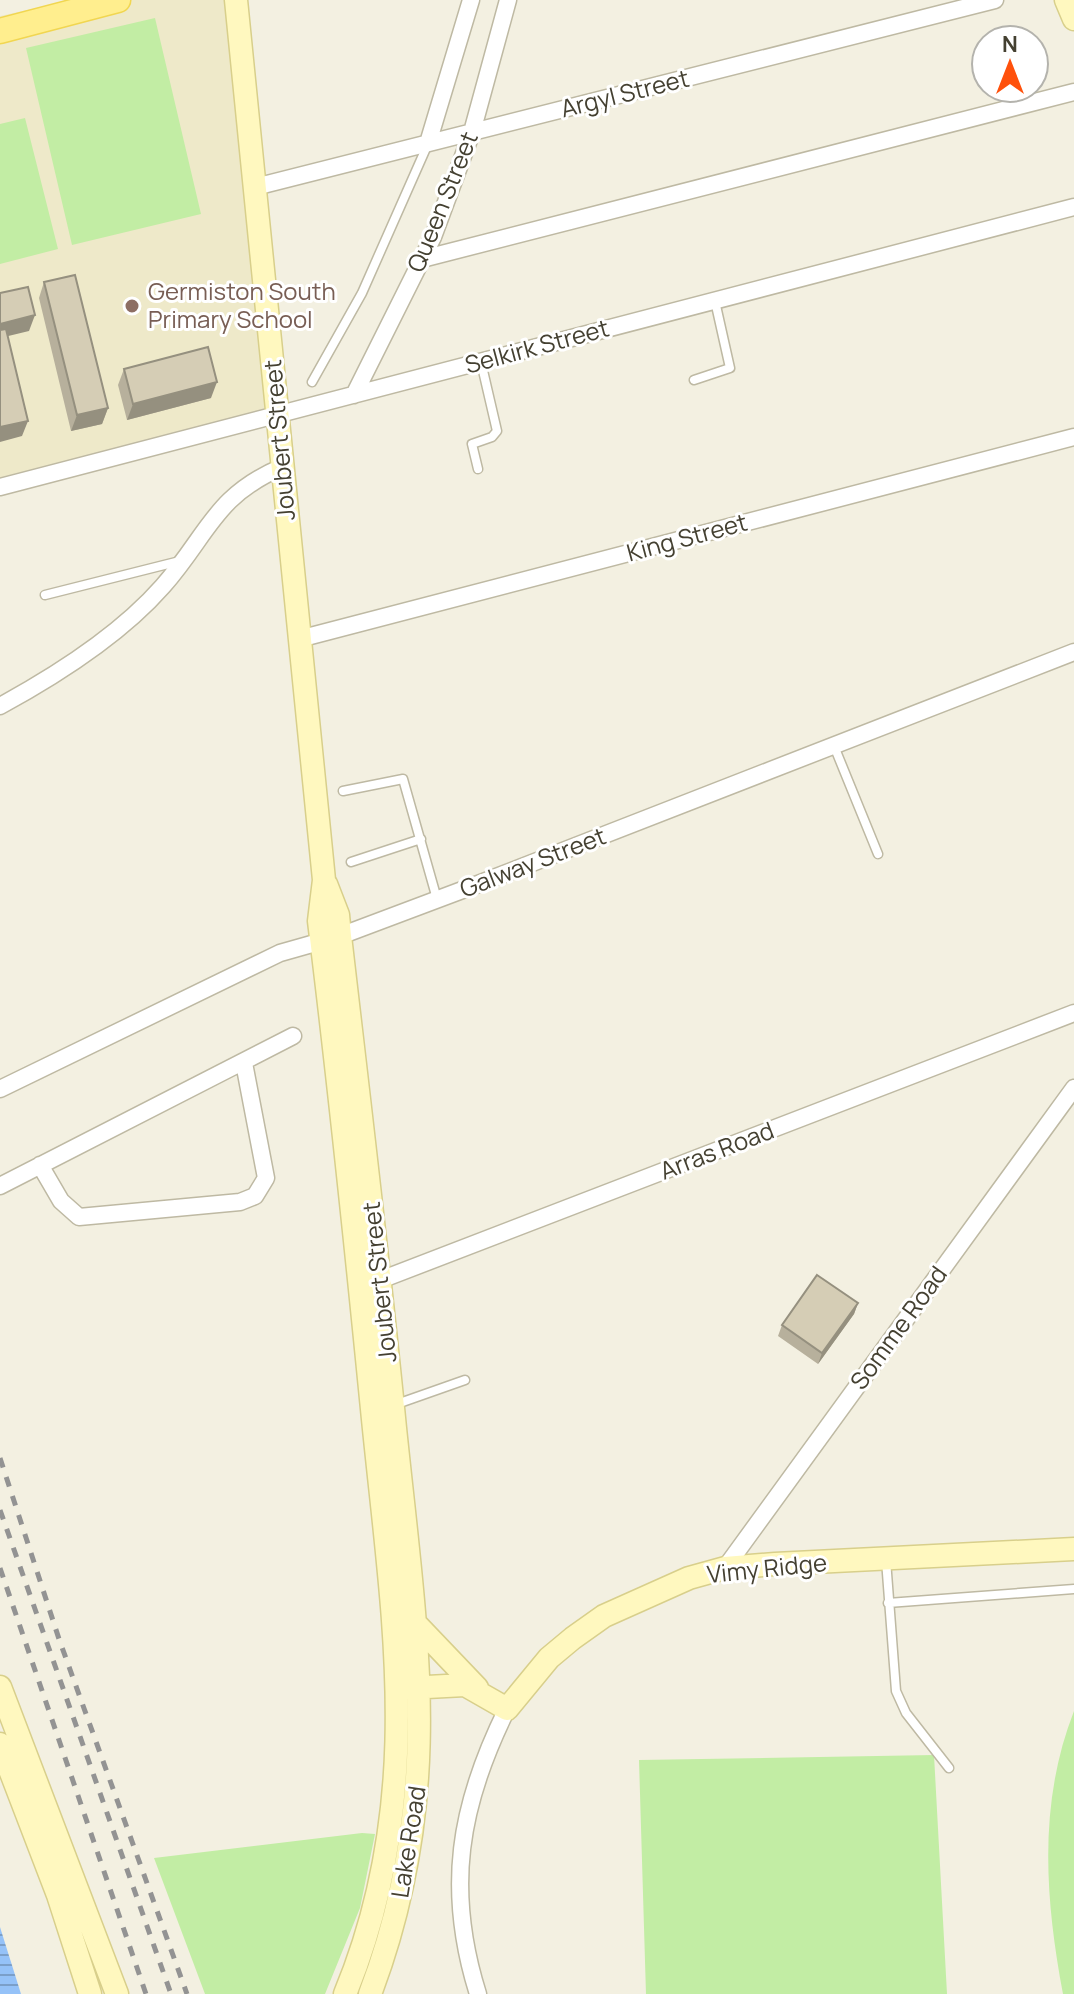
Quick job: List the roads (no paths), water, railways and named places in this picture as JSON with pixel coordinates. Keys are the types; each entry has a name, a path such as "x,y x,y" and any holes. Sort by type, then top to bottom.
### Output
{"main road":[{"path":"0,31 118,0"},
{"name":"Joubert Street","path":"236,0 324,880 319,921 331,938 370,1284 410,1687"},
{"path":"1066,0 1074,19"},
{"name":"Joubert Street","path":"370,1284 393,1406 414,1622 410,1687"},
{"name":"Vimy Ridge","path":"507,1709 549,1658 604,1616 645,1595 725,1568 1074,1549"},
{"path":"414,1622 479,1690 507,1709"},
{"path":"410,1687 448,1683 479,1690"},
{"path":"0,1687 117,1994"},
{"name":"Lake Road","path":"345,1994 371,1925 388,1854 410,1687"},
{"name":"Lake Road","path":"370,1994 395,1921 409,1859 420,1777 410,1687"},
{"path":"0,1744 58,1895 90,1994"}],"street":[{"name":"Queen Street","path":"428,143 471,0"},
{"name":"Queen Street","path":"354,395 422,259 472,132 508,0"},
{"name":"Argyl Street","path":"255,187 995,0"},
{"path":"422,259 1074,92"},
{"name":"Selkirk Street","path":"0,487 1074,207"},
{"name":"King Street","path":"299,639 1074,437"},
{"path":"0,706 93,647 163,587 222,505 248,483 282,467"},
{"name":"Galway Street","path":"0,1089 280,953 437,900 1074,652"},
{"name":"Arras Road","path":"370,1284 1074,1013"},
{"path":"0,1186 293,1036"},
{"path":"40,1165 61,1201 79,1217 240,1202 255,1196 266,1178 244,1063"},
{"name":"Somme Road","path":"725,1568 1074,1088"},
{"name":"Vimy Ridge","path":"478,1994 463,1944 461,1849 477,1777 507,1709"}],"lane":[{"path":"312,382 362,293 428,143"},
{"path":"694,380 730,368 714,300"},
{"path":"478,469 472,444 497,431 481,362"},
{"path":"45,595 183,560"},
{"path":"834,746 878,854"},
{"path":"343,791 403,779 437,900"},
{"path":"351,862 421,839"},
{"path":"393,1406 465,1380"},
{"path":"886,1559 896,1691 900,1703 949,1768"},
{"path":"888,1603 1074,1589"}],"water":[{"path":"0,1927 21,1994 0,1994"}],"railway":[{"path":"0,1458 59,1639 187,1994"},
{"path":"0,1510 171,1994"},
{"path":"0,1568 146,1994"}],"place":[{"name":"Germiston South Primary School","path":"132,306"}]}
